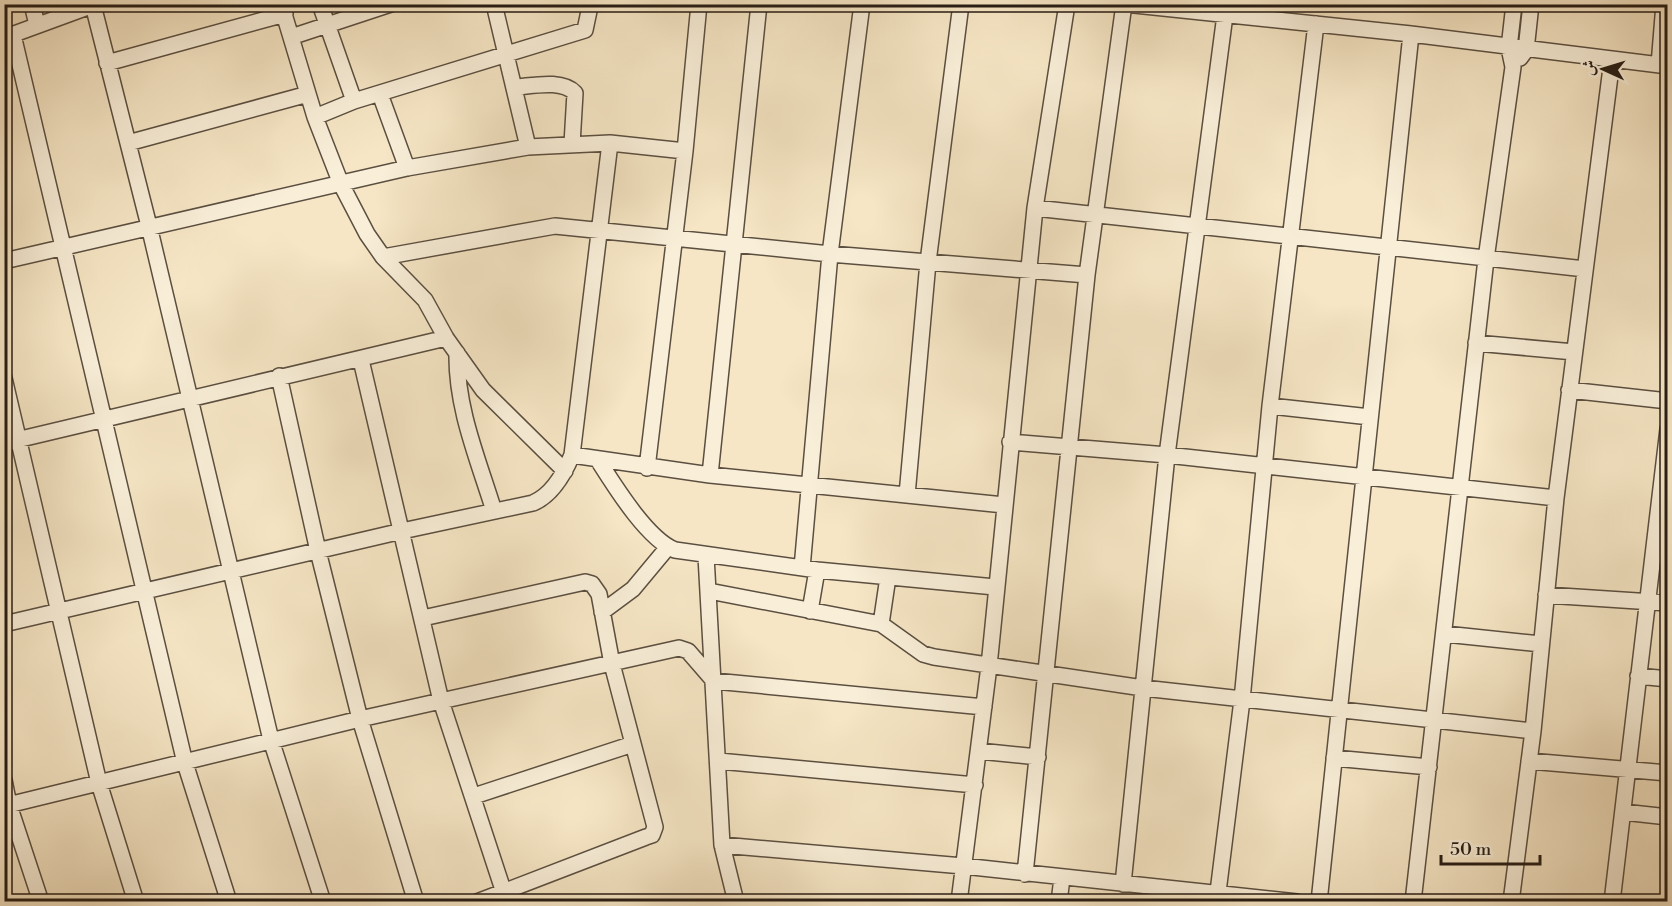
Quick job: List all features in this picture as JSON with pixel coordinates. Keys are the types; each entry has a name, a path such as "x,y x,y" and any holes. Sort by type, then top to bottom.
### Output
{"street":[{"path":"32,4 37,25"},
{"path":"320,4 326,27 354,101"},
{"path":"291,37 391,4"},
{"path":"494,4 528,147"},
{"path":"315,117 354,101 585,30 589,11 587,4"},
{"path":"647,468 676,238 699,4"},
{"path":"710,475 732,245 759,4"},
{"path":"810,611 811,487 830,254 862,4"},
{"path":"907,495 927,262 961,4"},
{"path":"959,902 989,666 1035,208 1067,4"},
{"path":"1025,874 1087,275 1124,4 1192,8 1225,15 1411,34 1509,48 1663,65 1664,4"},
{"path":"1413,902 1436,719 1486,259 1513,67 1509,48 1514,4"},
{"path":"1513,67 1526,50 1531,4"},
{"path":"229,902 185,763 63,247 9,36 94,5 271,740 323,902"},
{"path":"107,63 283,9 315,117 341,184 383,257 425,300 447,338 483,390 565,471"},
{"path":"1123,884 1167,455 1195,226 1225,15"},
{"path":"1218,892 1242,700 1270,406 1316,24"},
{"path":"1319,902 1411,34"},
{"path":"1510,902 1533,732 1569,390 1612,60"},
{"path":"514,87 562,85 571,88 575,93 572,144"},
{"path":"128,143 308,94"},
{"path":"380,94 407,168"},
{"path":"4,261 407,168 528,147 610,143 685,151"},
{"path":"4,624 543,499 565,471 572,455 610,143"},
{"path":"1035,208 1585,269"},
{"path":"383,257 538,227 599,228 732,245 1087,275"},
{"path":"12,441 447,338"},
{"path":"1476,343 1574,352"},
{"path":"457,353 457,381 463,410 494,511"},
{"path":"361,360 441,701 505,896"},
{"path":"279,376 318,551 360,719 416,902"},
{"path":"4,378 12,441 61,611 99,783 136,902"},
{"path":"1569,390 1668,401"},
{"path":"1270,406 1370,417"},
{"path":"1612,902 1668,429"},
{"path":"1010,442 1167,455 1556,498"},
{"path":"572,455 647,468 811,487 1004,505"},
{"path":"598,460 624,500 668,547 706,556 810,569 996,587"},
{"path":"602,612 633,589 668,547"},
{"path":"706,556 722,845 736,902"},
{"path":"881,624 888,577"},
{"path":"423,618 585,582 592,584 599,594 612,664 655,827 652,835 505,896 477,902"},
{"path":"709,591 881,624 923,654 989,666 1143,688 1242,700 1339,708 1533,732"},
{"path":"1546,595 1668,603"},
{"path":"1445,634 1541,645"},
{"path":"7,805 360,719 683,648 714,681 984,707"},
{"path":"1638,676 1668,679"},
{"path":"474,796 633,744"},
{"path":"979,751 1038,757"},
{"path":"1334,758 1429,767"},
{"path":"719,761 975,785"},
{"path":"1529,761 1668,773"},
{"path":"4,780 7,805 41,902"},
{"path":"1623,812 1668,817"},
{"path":"722,845 963,866 1123,884 1164,895 1218,892 1254,900 1297,902"},
{"path":"1059,902 1062,878"}]}
